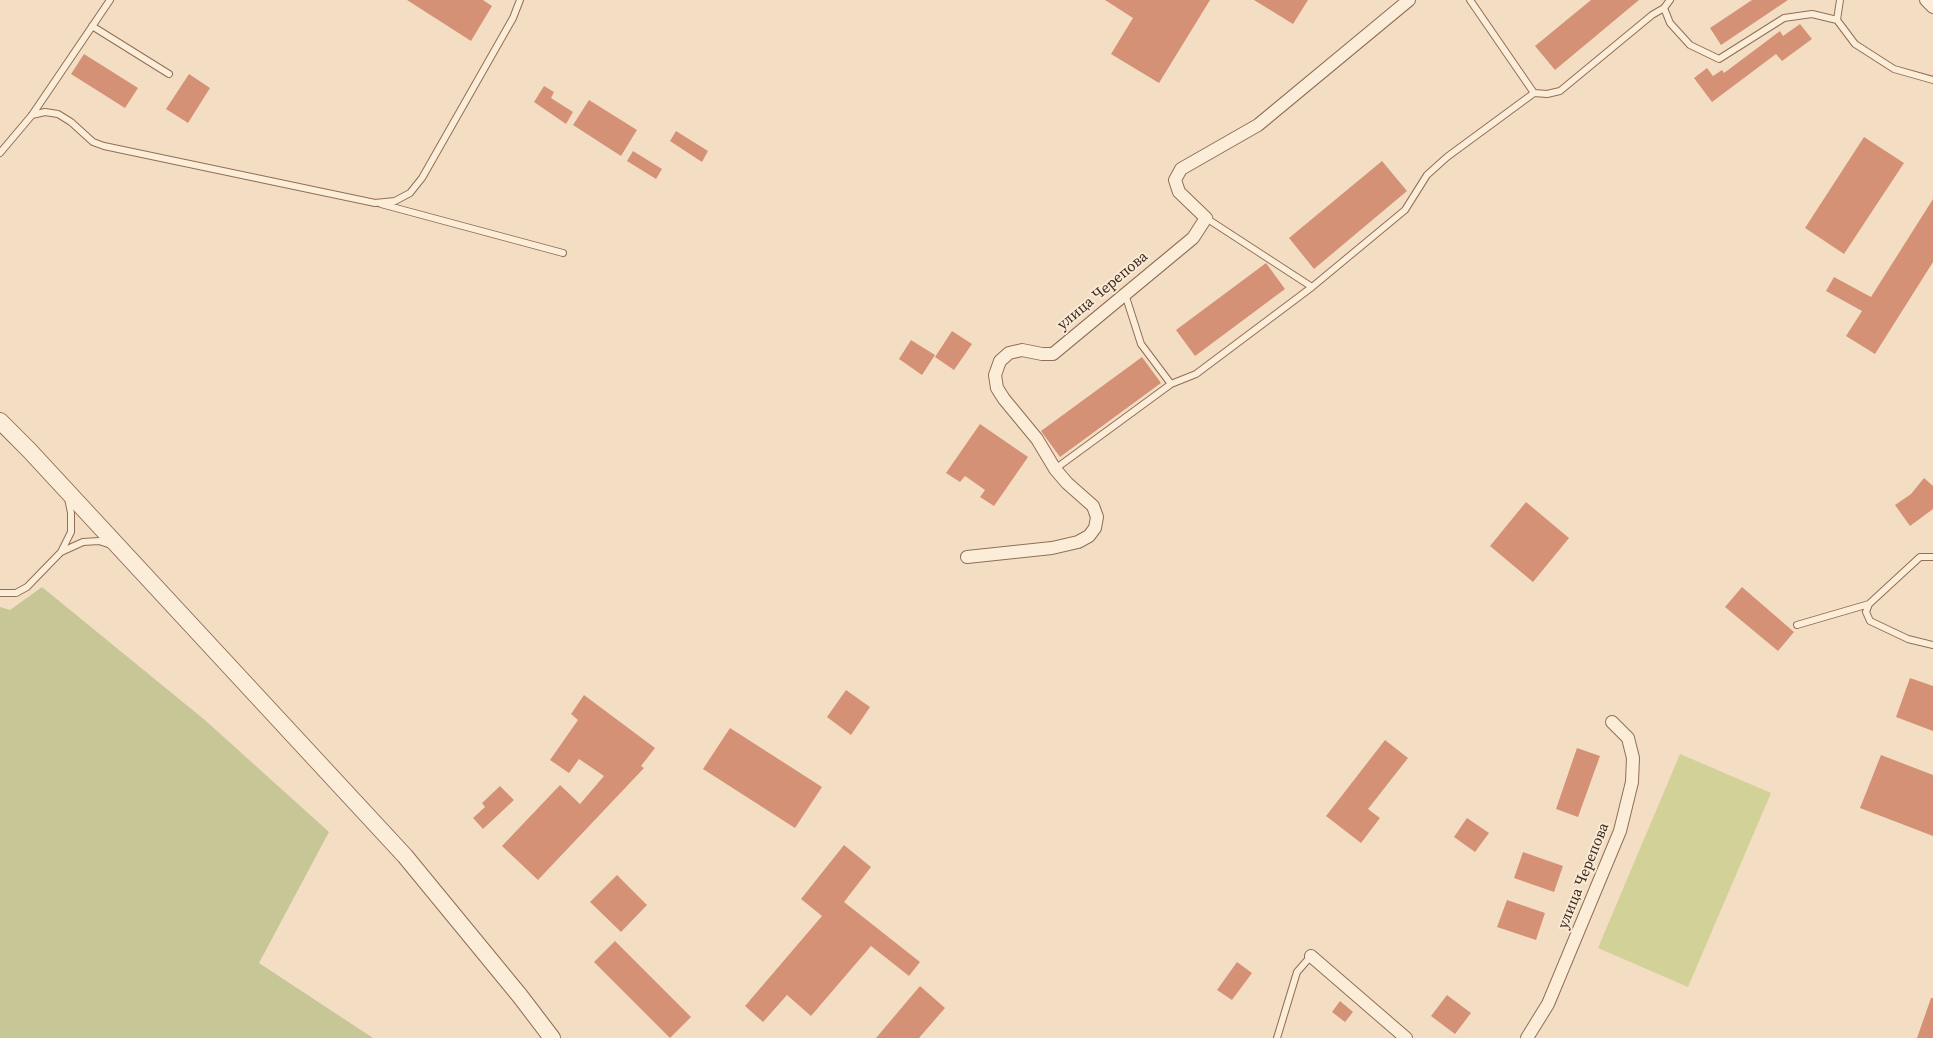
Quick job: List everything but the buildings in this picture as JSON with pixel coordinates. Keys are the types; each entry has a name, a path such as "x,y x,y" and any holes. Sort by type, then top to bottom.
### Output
{"street":[{"path":"1206,218 1179,192 1175,180 1181,169 1258,126 1409,0"},
{"path":"1926,0 1933,7"},
{"name":"улица Черепова","path":"967,557 1052,548 1078,542 1089,536 1095,528 1098,517 1093,506 1067,483 1056,469 1037,439 1004,399 997,388 994,375 1000,362 1009,353 1022,350 1053,354 1193,238 1206,218"},
{"path":"0,421 405,856 552,1038"},
{"name":"улица Черепова","path":"1527,1038 1548,1004 1620,831 1632,782 1633,758 1628,738 1612,722"},
{"path":"1311,956 1406,1038"}],"lane":[{"path":"0,152 32,115 110,0"},
{"path":"375,203 396,201 410,193 422,178 513,18 520,0"},
{"path":"1470,0 1534,92"},
{"path":"1056,469 1171,384 1196,374 1312,288 1405,210 1428,175 1447,157 1534,92 1547,94 1560,91 1652,15 1664,8 1670,0"},
{"path":"1837,20 1840,0"},
{"path":"1664,8 1670,23 1690,45 1719,59 1784,18 1812,14 1837,20 1855,44 1894,69 1933,80"},
{"path":"92,26 169,74"},
{"path":"32,115 45,112 58,114 94,142 104,146 375,203 563,253"},
{"path":"1206,218 1312,288"},
{"path":"1125,294 1141,344 1171,384"},
{"path":"0,593 16,593 27,586 61,552 71,532 72,513 66,490"},
{"path":"61,552 83,542 100,541 119,547"},
{"path":"1797,625 1869,604 1920,557 1933,556"},
{"path":"1869,604 1866,612 1870,621 1908,639 1933,645"},
{"path":"1277,1038 1297,972 1311,956"}],"shaded area":[{"path":"42,587 206,721 329,832 259,963 373,1038 0,1038 0,607 10,610"},
{"path":"1680,754 1771,793 1688,987 1598,948"}]}
